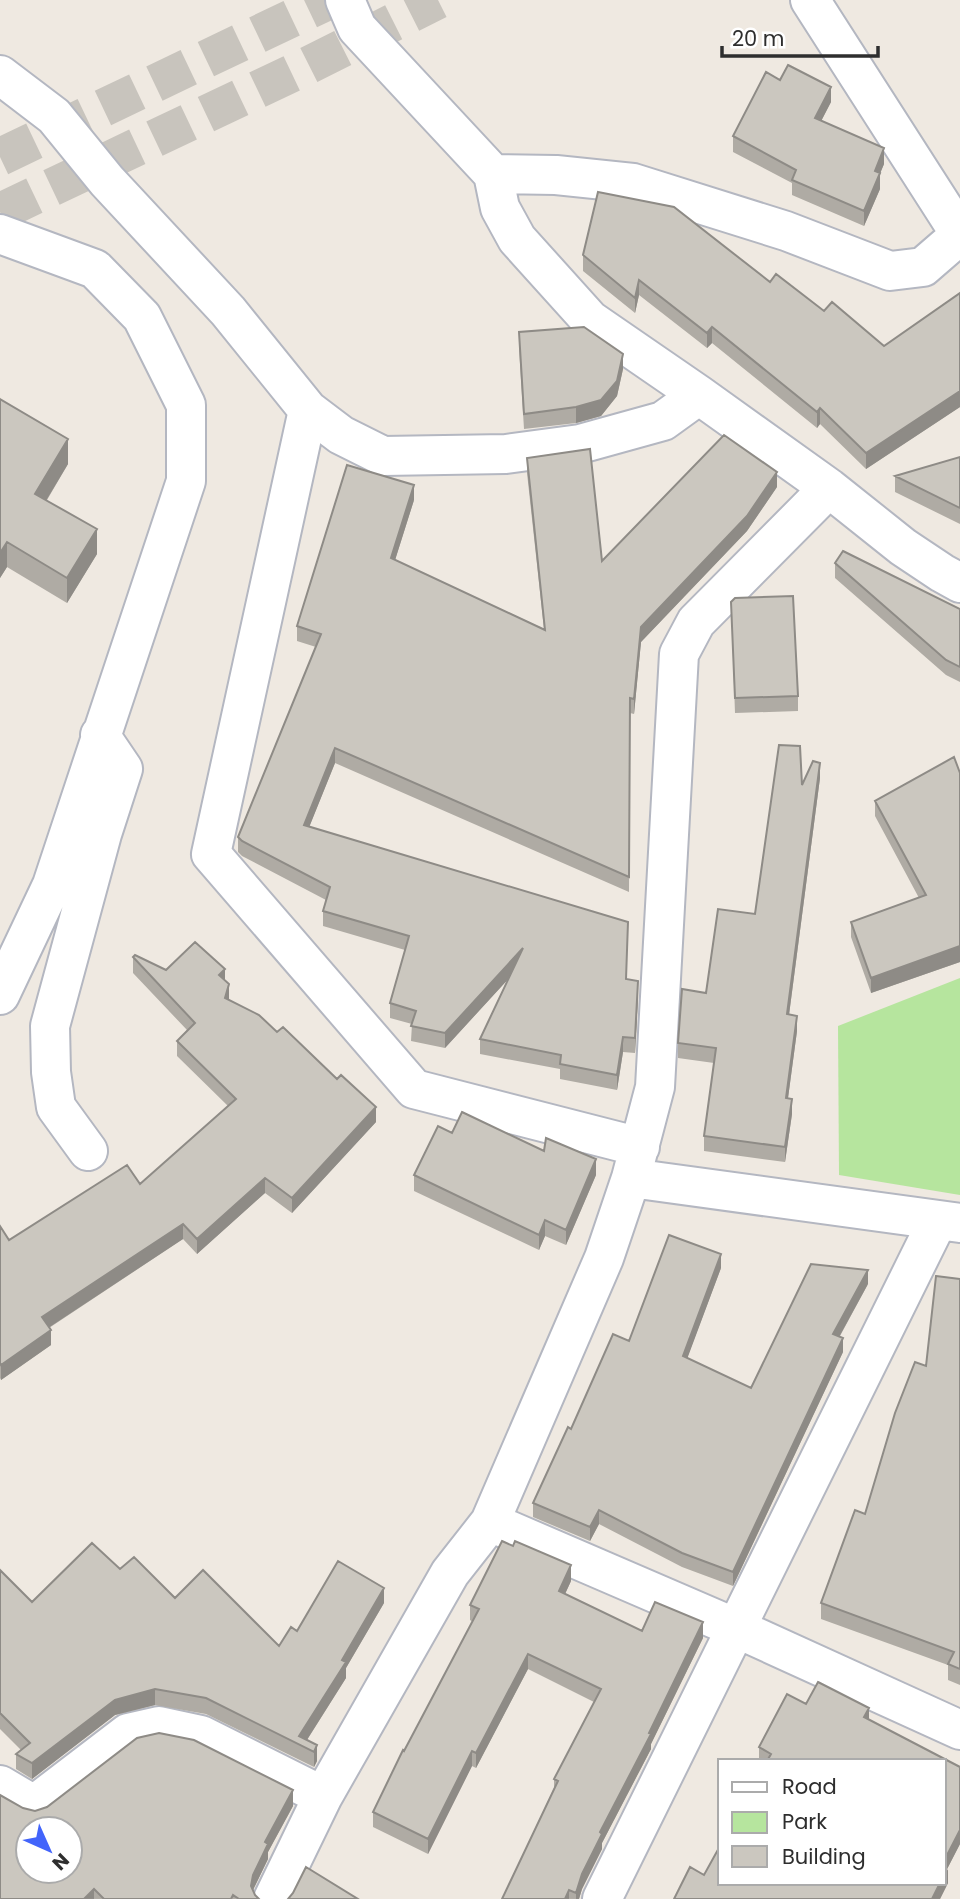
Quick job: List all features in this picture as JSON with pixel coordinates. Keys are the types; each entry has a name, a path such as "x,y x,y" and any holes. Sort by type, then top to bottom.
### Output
{"street":[{"path":"345,0 357,28 493,174 500,208 517,239 590,320 699,394 829,488 903,547 960,583"},
{"path":"493,174 556,175 632,183 786,230 890,271 923,267 960,234 810,0"},
{"path":"0,75 54,116 107,181 228,311 308,410 341,435 383,456 506,454 580,444 663,421 699,394"},
{"path":"0,234 95,269 142,317 186,405 186,481 52,885 0,995"},
{"path":"308,410 211,855 414,1089 636,1162 949,1222 736,1628 601,1899"},
{"path":"273,1899 323,1796 450,1573 490,1522 604,1258 636,1162 655,1087 680,654 696,622 829,488"},
{"path":"88,1151 57,1107 51,1072 50,1026 102,834 123,769 100,735"},
{"path":"490,1522 736,1628 960,1730"},
{"path":"0,1785 34,1805 128,1733 159,1726 201,1735 323,1796"}],"green space":[{"path":"960,978 960,1195 839,1175 838,1026"}],"building":[{"path":"788,65 831,87 815,118 884,148 875,171 880,173 864,211 792,180 796,170 733,136 766,72 780,80"},
{"path":"598,192 674,207 770,282 776,274 824,311 832,302 884,346 960,293 960,391 866,453 820,408 817,412 712,327 707,333 639,280 635,298 583,255"},
{"path":"584,327 623,354 617,381 601,400 576,407 524,414 519,332"},
{"path":"0,399 68,439 35,494 97,529 67,578 7,542 0,553"},
{"path":"724,435 777,472 747,516 641,627 634,699 630,698 629,877 335,748 304,825 628,922 626,979 638,981 635,1038 623,1037 617,1075 560,1064 561,1055 480,1039 523,948 445,1033 411,1026 416,1011 390,1003 409,936 323,911 330,887 238,837 321,634 297,626 347,465 414,485 391,558 545,630 527,458 590,449 602,561"},
{"path":"960,457 960,508 895,476"},
{"path":"843,551 960,609 960,667 946,660 835,563"},
{"path":"793,596 798,696 735,698 731,602 735,598"},
{"path":"779,745 800,746 802,785 813,761 820,763 787,1014 797,1016 786,1098 792,1099 785,1147 704,1136 716,1048 678,1043 682,989 706,993 718,909 755,914"},
{"path":"954,757 960,773 960,946 871,978 851,922 926,895 875,801"},
{"path":"195,942 225,969 219,975 229,984 225,998 259,1015 277,1032 283,1027 337,1079 341,1075 376,1107 292,1198 265,1178 197,1239 183,1224 42,1317 51,1330 1,1365 0,1226 9,1240 127,1165 140,1184 236,1099 177,1041 195,1023 133,957 135,955 166,970"},
{"path":"462,1112 544,1151 546,1138 596,1159 566,1230 545,1220 539,1235 414,1175 438,1126 452,1133"},
{"path":"669,1235 721,1254 683,1356 751,1388 811,1264 868,1270 833,1334 843,1338 733,1572 682,1553 599,1510 590,1527 533,1503 568,1427 571,1429 613,1334 629,1341"},
{"path":"936,1276 960,1279 960,1669 948,1664 954,1652 821,1603 855,1510 865,1514 895,1413 915,1362 926,1366"},
{"path":"502,1541 513,1546 515,1541 571,1565 559,1591 642,1631 655,1602 703,1622 649,1733 651,1734 600,1832 602,1834 582,1874 576,1893 569,1890 565,1899 502,1899 558,1781 554,1779 601,1689 528,1654 476,1753 472,1751 428,1839 373,1812 403,1750 479,1609 470,1605"},
{"path":"92,1543 120,1569 134,1557 175,1598 203,1570 279,1646 291,1627 297,1631 338,1561 384,1588 342,1660 346,1662 299,1736 317,1745 314,1752 206,1698 155,1689 115,1700 32,1763 16,1754 30,1743 0,1713 0,1570 32,1602"},
{"path":"818,1682 869,1708 864,1717 945,1759 768,1759 771,1754 759,1747 787,1694 806,1704"},
{"path":"159,1733 194,1740 293,1790 265,1842 268,1844 253,1875 251,1886 259,1899 239,1899 233,1895 231,1899 104,1899 94,1889 84,1899 0,1899 0,1795 23,1808 35,1811 47,1807 137,1738"},
{"path":"946,1760 960,1767 960,1830 946,1857"},
{"path":"718,1850 718,1885 939,1885 932,1899 674,1899 690,1867 704,1875"},
{"path":"306,1867 358,1899 288,1899"}],"tunnel":[{"path":"0,157 330,0"},
{"path":"0,212 303,68 438,0"}]}
